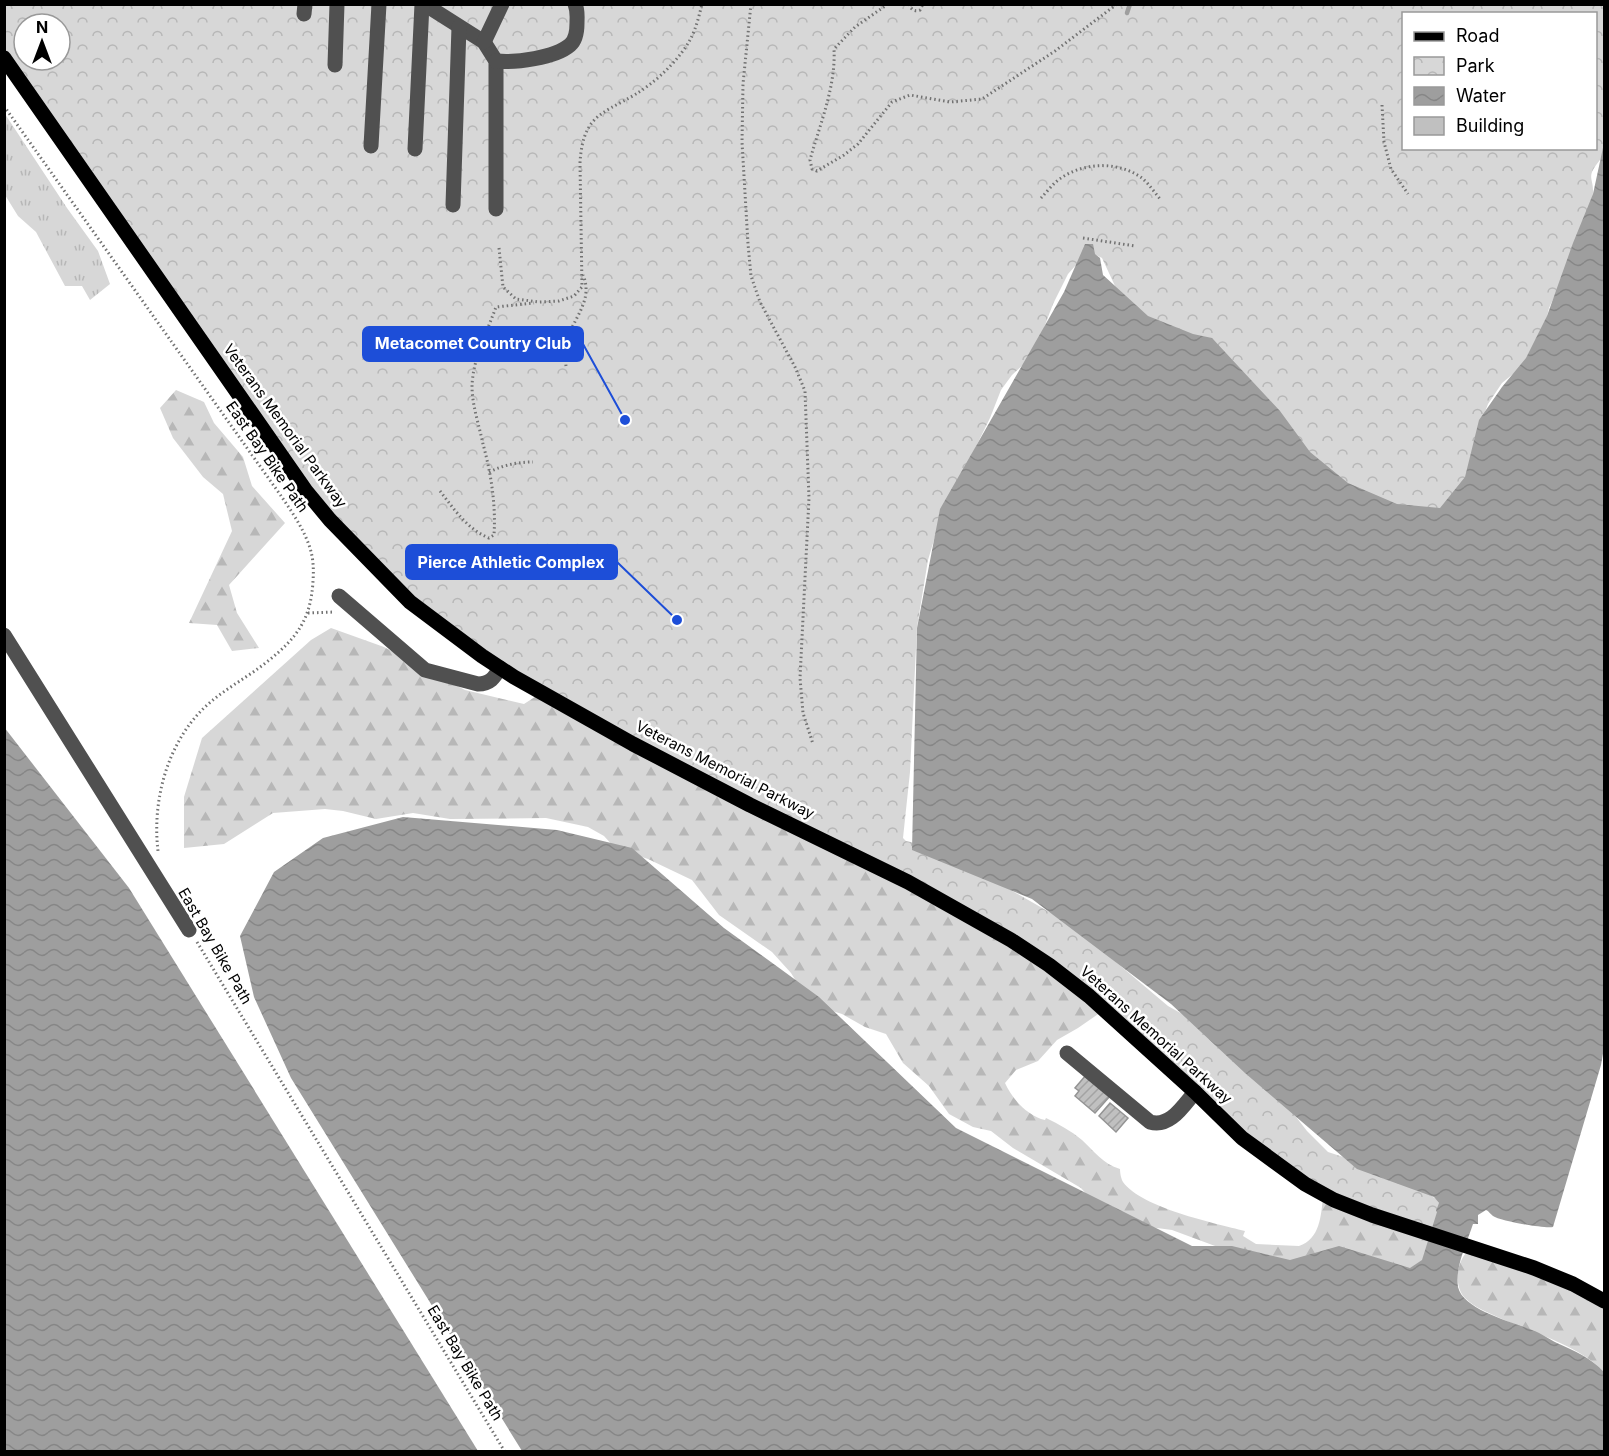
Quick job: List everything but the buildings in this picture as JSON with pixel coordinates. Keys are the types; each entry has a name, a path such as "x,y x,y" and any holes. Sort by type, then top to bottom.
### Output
{"main road":[{"name":"Veterans Memorial Parkway","path":"4,58 151,271 318,505 410,602 500,668 633,744 750,805 908,882 1011,940 1049,965 1089,996 1196,1092 1242,1138 1305,1184 1334,1200 1372,1215 1534,1268 1574,1284 1605,1301"}],"lane":[{"path":"335,65 338,4"},
{"path":"370,146 379,4"},
{"path":"415,149 423,4 484,42 496,61 496,210"},
{"path":"484,42 502,4"},
{"path":"496,61 526,60 552,54 570,45 577,32 580,7"},
{"path":"453,205 459,27"},
{"path":"345,602 425,670 464,682 486,684 494,678 500,668"},
{"path":"4,635 189,930"},
{"path":"1067,1053 1150,1122 1158,1124 1169,1120 1196,1092"}],"path":[{"path":"440,491 468,524 480,534 489,538 494,536 495,524 489,472 472,388 477,356 496,307 559,301 574,296 582,287 580,163 581,144 586,128 595,118 652,84 690,40 702,4"},
{"path":"751,4 743,84 742,131 748,244 751,276 760,302 795,367 805,391 809,498 800,678 803,713 813,744"},
{"path":"888,4 855,27 834,49 835,66 810,160 812,169 818,171 858,144 892,102 910,95 950,102 982,99 1055,51 1117,4"},
{"path":"909,4 911,9 916,11 920,10 923,4"},
{"path":"1382,105 1384,142 1391,169 1408,194"},
{"name":"East Bay Bike Path","path":"4,106 297,521 309,543 313,560 313,585 308,613 302,626 280,651 204,707 188,727 171,758 162,790 157,824 159,858"},
{"path":"1041,198 1059,180 1076,169 1098,165 1118,167 1142,178 1161,200"},
{"path":"1083,238 1135,246"},
{"path":"499,248 503,287 516,298 539,302"},
{"path":"566,366 566,341 586,298 587,285 582,273"},
{"path":"489,472 510,464 533,462"},
{"path":"308,613 334,612 345,602"},
{"name":"East Bay Bike Path","path":"189,930 505,1452"}],"green space":[{"path":"4,5 1604,5 1604,155 1591,174 1592,201 1576,250 1549,308 1541,342 1531,359 1502,383 1488,404 1475,438 1467,484 1451,511 1367,503 1156,336 1115,286 1102,258 1094,254 1076,265 1068,274 1053,304 1039,341 1025,363 1001,390 937,530 928,560 917,627 910,772 903,838 906,841 929,846 1072,925 1168,1006 1200,1024 1279,1095 1307,1131 1328,1152 1377,1168 1415,1185 1436,1199 1442,1207 1439,1233 1308,1186 1046,965 583,713 426,613 324,510 14,72 72,72 72,12 12,12 12,69 5,59"},
{"path":"5,114 98,251 110,284 90,300 82,286 65,286 36,232 18,216 5,195"},
{"path":"176,390 204,402 214,423 243,457 252,486 285,523 229,585 237,613 259,648 232,651 217,625 189,623 232,531 223,494 203,477 173,438 160,408"},
{"path":"331,628 384,647 465,690 524,704 544,691 970,918 1104,1010 1057,1040 1038,1061 1016,1070 1005,1083 1016,1101 1027,1111 1039,1118 1045,1120 1046,1118 1056,1123 1078,1137 1104,1161 1120,1169 1123,1182 1146,1200 1198,1219 1245,1231 1243,1236 1256,1244 1299,1246 1311,1238 1318,1226 1323,1197 1435,1238 1427,1271 1292,1270 1234,1253 1172,1230 1142,1226 1097,1206 1081,1188 1013,1148 991,1131 973,1127 949,1114 929,1086 903,1063 886,1034 826,1009 804,994 791,973 772,952 719,915 692,880 648,859 615,848 604,836 588,827 546,818 450,819 413,813 376,819 325,809 273,813 224,844 184,848 184,797 202,738 311,640"},
{"path":"1467,1252 1576,1290 1604,1307 1604,1372 1570,1347 1502,1319 1469,1302 1461,1293 1458,1282 1460,1262"}],"water":[{"path":"1604,143 1604,1048 1553,1227 1532,1226 1504,1220 1493,1216 1486,1210 1478,1215 1478,1224 1473,1224 1460,1263 1458,1287 1462,1295 1479,1309 1539,1333 1582,1355 1604,1372 1604,1451 522,1451 291,1078 254,997 240,936 274,872 323,838 403,817 557,830 632,848 724,928 819,997 956,1128 1192,1246 1232,1246 1290,1260 1339,1246 1410,1268 1422,1260 1439,1203 1434,1197 1357,1169 1245,1073 1171,1004 1032,899 912,850 917,628 940,509 1064,292 1085,244 1093,244 1095,254 1100,258 1103,275 1148,316 1193,334 1212,338 1280,411 1310,452 1348,483 1397,504 1440,508 1465,477 1479,420 1526,358 1547,316 1593,194"},
{"path":"4,727 129,888 478,1451 5,1451"}],"waterway":[{"path":"1127,13 1130,4"}],"place":[{"name":"Metacomet Country Club","path":"625,420"},
{"name":"Pierce Athletic Complex","path":"677,620"}]}
